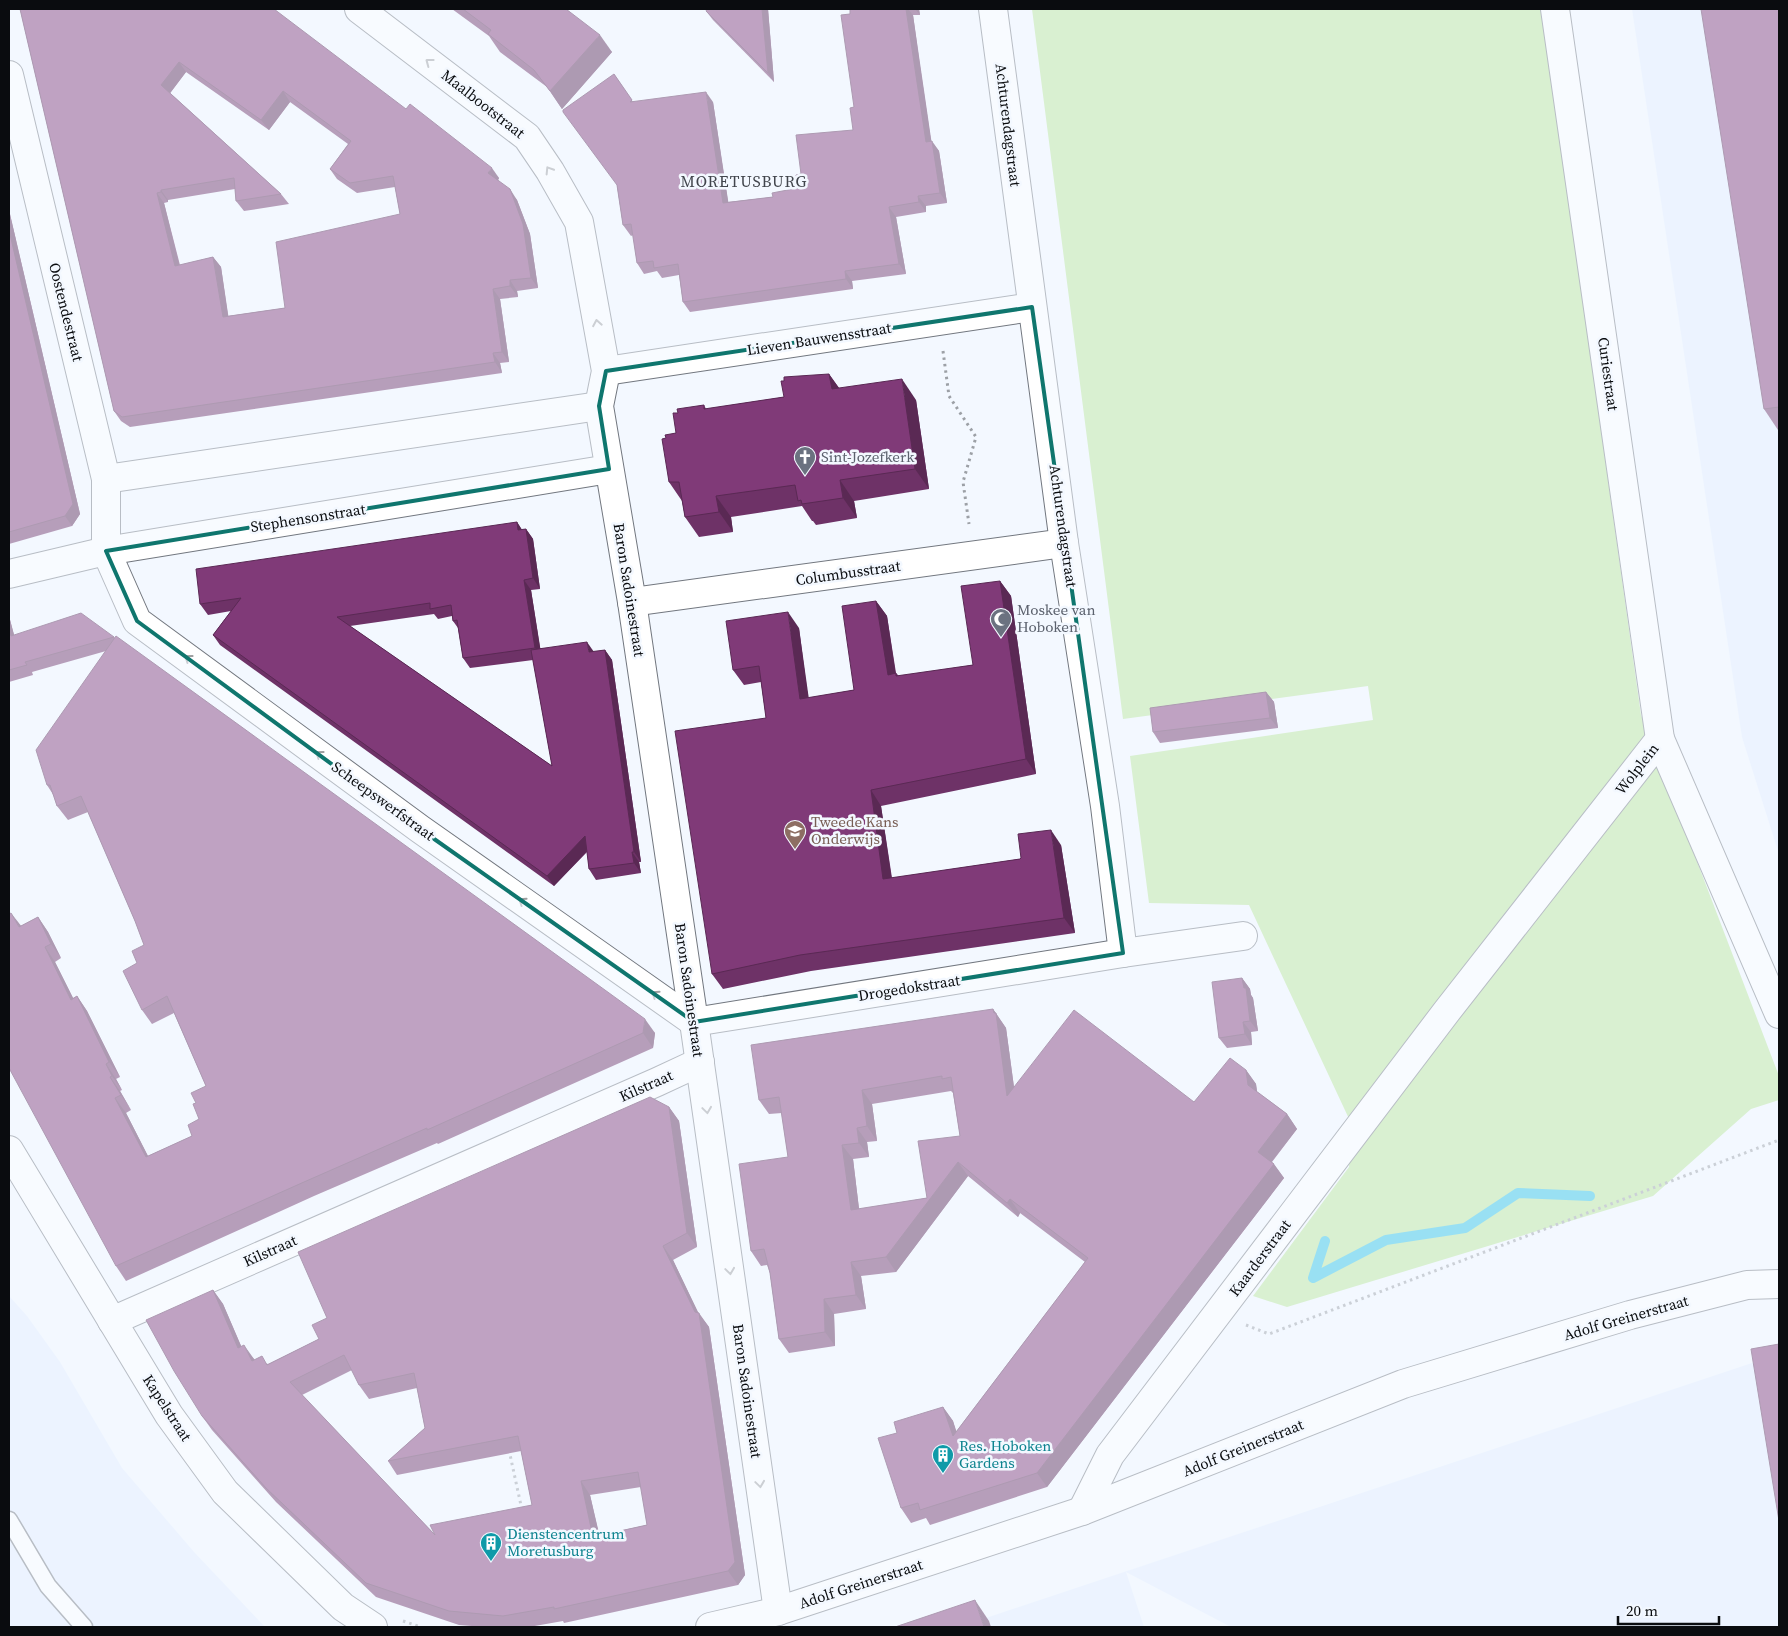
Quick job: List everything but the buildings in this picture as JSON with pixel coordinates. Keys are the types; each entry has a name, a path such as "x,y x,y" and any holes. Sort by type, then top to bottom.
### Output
{"street":[{"name":"Maalbootstraat","path":"359,9 527,137 550,171 579,222 606,370"},
{"name":"Achturendagstraat","path":"994,9 1064,543 1105,806 1123,953"},
{"name":"Curiestraat","path":"1555,9 1660,739"},
{"name":"Oostendestraat","path":"9,75 106,479 106,551"},
{"name":"Lieven Bauwensstraat","path":"606,370 1032,307"},
{"name":"Baron Sadoinestraat","path":"606,370 599,406 632,602 778,1611"},
{"path":"106,479 599,406"},
{"name":"Stephensonstraat","path":"9,574 106,551 609,469"},
{"name":"Columbusstraat","path":"632,602 1064,543"},
{"name":"Scheepswerfstraat","path":"106,551 137,621 420,829 694,1022"},
{"name":"Wolplein","path":"1447,1011 1660,739 1779,1014"},
{"path":"1123,953 1243,936"},
{"name":"Drogedokstraat","path":"694,1022 1123,953"},
{"name":"Kaarderstraat","path":"1082,1512 1110,1455 1447,1011"},
{"name":"Kilstraat","path":"112,1321 700,1062"},
{"name":"Kapelstraat","path":"9,1150 169,1415 224,1492 343,1608 373,1627"},
{"name":"Adolf Greinerstraat","path":"710,1627 778,1611 1082,1512 1403,1384 1630,1315 1747,1285 1779,1284"}],"lane":[{"path":"9,1520 48,1586 84,1627"}],"path":[{"path":"939,321 949,396 976,437 963,482 974,556"},
{"path":"1218,1313 1269,1334 1779,1140"},
{"path":"507,1442 524,1516"}],"highlighted area":[{"path":"1032,307 1123,953 694,1022 420,829 137,621 106,551 609,469 599,406 606,371"}],"shaded area":[{"path":"1632,9 1779,9 1779,854 1742,737"},
{"path":"9,1296 27,1316 60,1362 122,1468 194,1552 265,1627 9,1627"},
{"path":"1779,1354 1779,1627 1231,1627 1126,1572 1144,1627 959,1627"}],"green space":[{"path":"1032,9 1542,9 1641,715 1779,1076 1779,1100 1751,1109 1653,1196 1287,1307 1253,1296 1349,1167 1351,1123 1249,905 1149,903 1130,756 1373,720 1368,686 1123,719"}],"waterway":[{"path":"1325,1241 1313,1278 1386,1240 1465,1228 1518,1193 1590,1196"}],"place":[{"name":"Sint-Jozefkerk","path":"805,476"},
{"name":"Moskee van Hoboken","path":"1001,638"},
{"name":"Tweede Kans Onderwijs","path":"795,850"},
{"name":"Res. Hoboken Gardens","path":"943,1474"},
{"name":"Dienstencentrum Moretusburg","path":"491,1562"}],"district":[{"name":"MORETUSBURG","path":"744,181"}]}
